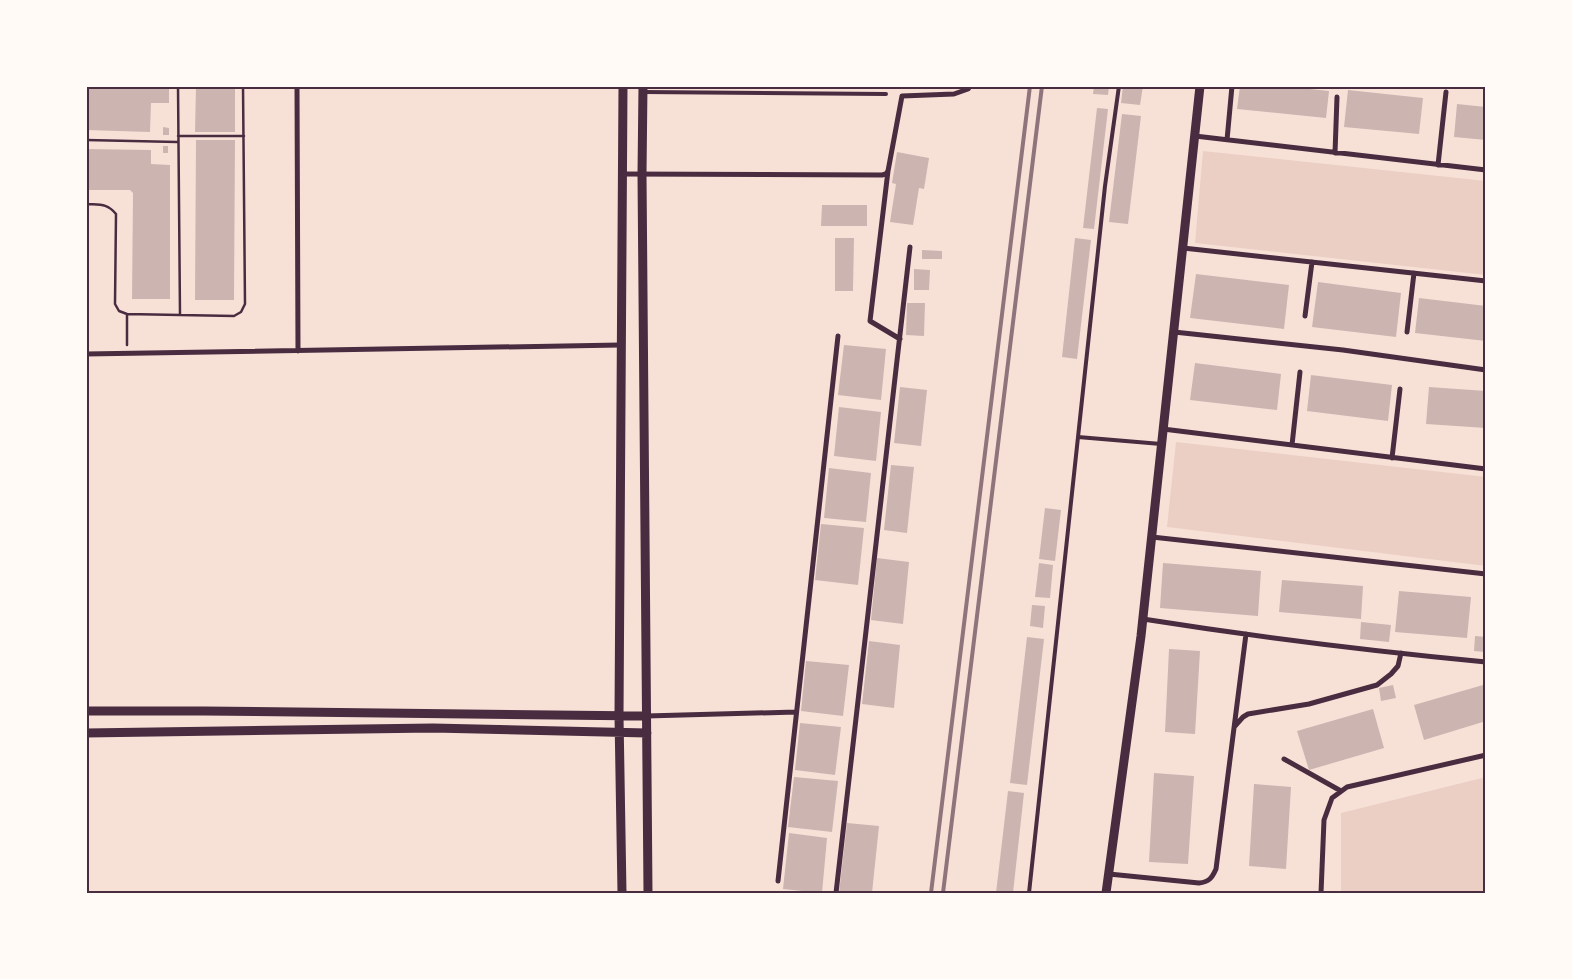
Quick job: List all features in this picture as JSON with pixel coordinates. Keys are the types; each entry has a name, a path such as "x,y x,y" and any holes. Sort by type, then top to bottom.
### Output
{"street":[{"path":"297,86 298,351"},
{"path":"622,893 619,716 623,86"},
{"path":"900,339 870,321 888,171 902,96 954,94 968,89 970,86"},
{"path":"1106,893 1143,619 1200,86"},
{"path":"1227,140 1232,86"},
{"path":"643,89 642,174 648,893"},
{"path":"1438,165 1446,92"},
{"path":"1334,153 1337,97"},
{"path":"1195,136 1486,170"},
{"path":"621,174 882,175 888,171"},
{"path":"836,893 910,247"},
{"path":"1183,248 1486,281"},
{"path":"1305,316 1312,262"},
{"path":"1407,332 1414,273"},
{"path":"1174,332 1343,350 1486,370"},
{"path":"778,881 838,336"},
{"path":"86,354 620,345"},
{"path":"1292,445 1300,372"},
{"path":"1392,458 1400,390"},
{"path":"1163,429 1486,469"},
{"path":"1152,537 1486,574"},
{"path":"1143,619 1246,634 1486,662"},
{"path":"1109,874 1199,883 1206,882 1212,877 1216,869 1246,634"},
{"path":"1234,727 1248,714 1309,704 1377,685 1398,666 1400,653"},
{"path":"86,711 204,710 619,716 796,712"},
{"path":"86,733 433,728 647,733"},
{"path":"1321,893 1324,820 1332,798 1347,787 1486,755"},
{"path":"1284,759 1341,791"}],"lane":[{"path":"1030,893 1105,186 1119,86"},
{"path":"643,89 886,94"},
{"path":"1078,436 1161,444"}],"path":[{"path":"178,86 180,315"},
{"path":"86,204 110,207 116,214 115,304 119,311 127,314 234,316 241,312 244,304 243,86"},
{"path":"178,136 244,136"},
{"path":"86,140 178,142"},
{"path":"127,314 127,354"}],"shaded area":[{"path":"1203,151 1486,181 1486,275 1195,243"},
{"path":"1176,442 1486,477 1486,566 1167,527"},
{"path":"1486,777 1486,893 1341,893 1341,813"}],"building":[{"path":"128,86 169,86 169,103 151,103 150,132 86,130 86,88 126,89"},
{"path":"196,86 235,86 235,132 195,132"},
{"path":"1094,86 1109,86 1108,95 1093,94"},
{"path":"1123,86 1143,86 1140,105 1121,103"},
{"path":"1240,86 1281,86 1329,91 1326,118 1237,109"},
{"path":"1348,90 1423,98 1419,134 1344,127"},
{"path":"1457,104 1486,107 1486,140 1454,137"},
{"path":"1097,108 1108,109 1094,229 1083,228"},
{"path":"1122,114 1141,116 1128,224 1109,222"},
{"path":"163,127 169,128 169,135 163,135"},
{"path":"196,140 235,140 234,300 195,300"},
{"path":"163,146 168,146 168,153 163,153"},
{"path":"86,149 151,150 151,164 170,165 170,299 132,299 133,193 130,190 86,190"},
{"path":"897,152 929,158 924,189 919,188 913,225 890,222 896,184 892,183"},
{"path":"822,205 867,205 867,226 821,226"},
{"path":"835,238 854,238 853,291 835,291"},
{"path":"1075,238 1091,240 1077,359 1062,357"},
{"path":"922,250 942,251 942,259 922,259"},
{"path":"914,269 930,270 929,290 914,290"},
{"path":"1196,274 1289,285 1284,329 1190,318"},
{"path":"1318,282 1401,293 1396,337 1312,327"},
{"path":"1419,298 1486,306 1486,341 1415,333"},
{"path":"907,303 925,303 924,336 906,335"},
{"path":"844,345 886,349 881,400 838,395"},
{"path":"1195,363 1281,374 1277,410 1190,400"},
{"path":"1311,375 1392,385 1388,421 1307,411"},
{"path":"900,387 927,390 921,446 894,443"},
{"path":"1429,387 1486,391 1486,428 1426,424"},
{"path":"839,407 881,412 876,461 834,456"},
{"path":"891,465 914,467 907,533 884,530"},
{"path":"829,468 871,473 866,522 824,518"},
{"path":"1045,508 1061,510 1055,561 1039,559"},
{"path":"821,524 864,528 858,585 815,580"},
{"path":"877,558 909,562 903,624 871,620"},
{"path":"1039,563 1053,565 1050,598 1035,597"},
{"path":"1163,563 1261,571 1258,616 1160,608"},
{"path":"1282,580 1363,586 1361,619 1279,612"},
{"path":"1399,591 1471,597 1467,638 1395,632"},
{"path":"1032,605 1045,606 1043,628 1030,626"},
{"path":"1361,622 1391,625 1389,642 1360,639"},
{"path":"1475,636 1486,637 1486,652 1474,651"},
{"path":"1027,637 1044,639 1027,785 1010,783"},
{"path":"869,641 900,645 894,708 862,704"},
{"path":"1169,649 1200,651 1195,734 1165,732"},
{"path":"806,661 849,665 843,716 801,711"},
{"path":"1393,685 1396,698 1381,701 1379,688"},
{"path":"1483,685 1486,695 1486,721 1424,740 1414,705"},
{"path":"1373,709 1384,748 1309,770 1297,731"},
{"path":"800,723 841,727 835,775 795,770"},
{"path":"1154,773 1194,776 1188,864 1149,862"},
{"path":"794,777 838,781 832,832 788,827"},
{"path":"1254,784 1291,787 1286,869 1249,866"},
{"path":"1008,791 1024,793 1013,893 996,893"},
{"path":"847,823 879,826 872,893 839,893"},
{"path":"789,833 827,838 822,893 783,889"}],"railway":[{"path":"931,893 1030,86"},
{"path":"943,893 1042,86"}]}
